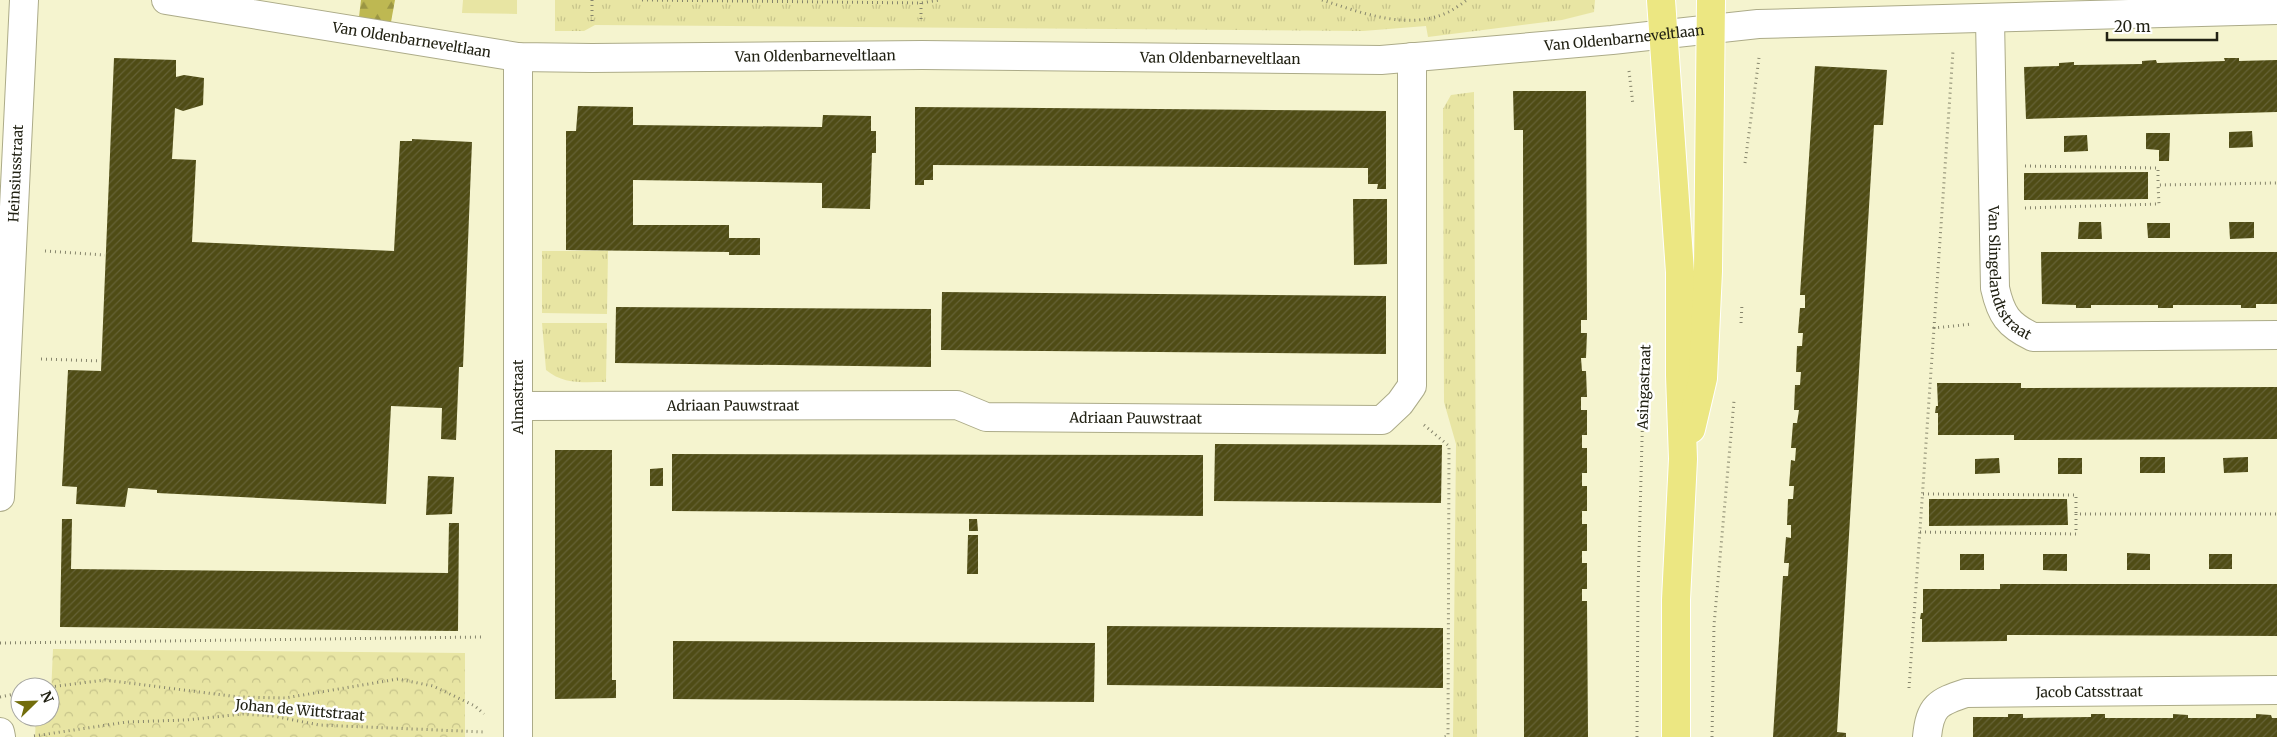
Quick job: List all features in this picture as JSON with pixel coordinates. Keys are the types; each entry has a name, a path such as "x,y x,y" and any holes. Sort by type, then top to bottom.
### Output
{"main road":[{"path":"1661,0 1680,272 1680,375 1683,459 1676,600 1676,737"},
{"path":"1683,459 1704,378 1708,271 1711,0"}],"street":[{"name":"Heinsiusstraat","path":"0,497 24,0"},
{"name":"Van Oldenbarneveltlaan","path":"166,0 518,58 931,55 1381,60 1625,39 1758,24 2277,10"},
{"name":"Van Slingelandtstraat","path":"1990,19 1995,288 1999,304 2006,319 2018,330 2033,337 2277,335"},
{"name":"Adriaan Pauwstraat","path":"518,406 957,405 986,417 1382,420 1400,403 1412,386 1412,57"},
{"name":"Almastraat","path":"514,734 518,637 518,58"},
{"name":"Jacob Catsstraat","path":"1928,728 1933,710 1950,698 1966,693 2277,690"},
{"path":"0,732 1,737"}],"path":[{"path":"642,0 921,3 940,0"},
{"path":"1322,0 1378,18 1420,20 1444,14 1467,0"},
{"path":"1928,728 1909,688 1955,20"},
{"path":"1625,39 1634,108"},
{"path":"1992,167 2158,168 2159,204 1994,209"},
{"path":"2158,185 2277,183"},
{"path":"12,248 105,255"},
{"path":"1934,328 2006,319"},
{"path":"8,359 101,361"},
{"name":"Asingastraat","path":"1637,737 1638,591 1644,362"},
{"path":"1400,403 1449,446 1448,736 1444,737"},
{"path":"1920,532 2076,534 2076,495 1923,494"},
{"path":"2076,514 2277,514"},
{"path":"0,643 518,637"},
{"path":"60,686 105,680 239,697 285,698 398,679 433,686 475,706 514,734"},
{"name":"Johan de Wittstraat","path":"31,736 127,722 186,720 243,714 273,716 319,725 514,734"}],"green space":[{"path":"361,0 395,0 391,22 359,17"},
{"path":"463,0 517,0 517,14 462,13"},
{"path":"555,0 1595,0 1594,12 1562,20 1428,37 1426,26 1363,31 595,25 584,31 555,31"},
{"path":"1474,92 1477,737 1453,737 1456,444 1444,402 1443,109 1451,95"},
{"path":"542,251 608,251 607,314 542,313"},
{"path":"542,323 607,323 606,382 567,380 553,375 546,370"},
{"path":"53,649 465,653 465,737 35,737 36,727 60,727 60,677 52,677"}],"building":[{"path":"114,58 176,60 176,77 184,75 204,78 203,105 183,111 175,108 172,159 196,160 192,242 394,251 400,141 412,141 412,139 472,142 463,367 459,367 456,440 441,439 442,408 391,406 386,504 157,493 157,490 128,488 125,507 76,504 77,487 62,486 68,370 101,371"},
{"path":"2224,58 2239,58 2239,61 2277,60 2277,112 2026,119 2024,67 2059,66 2059,63 2074,62 2074,65 2142,64 2142,61 2156,60 2157,63 2225,61"},
{"path":"1815,66 1887,70 1883,125 1874,125 1837,732 1846,733 1846,737 1773,737 1783,576 1788,576 1789,563 1784,563 1786,537 1791,538 1791,525 1787,525 1788,499 1793,499 1794,486 1789,486 1791,460 1795,461 1796,448 1791,448 1793,423 1797,423 1799,410 1794,410 1795,385 1800,385 1801,372 1796,372 1797,346 1802,346 1803,333 1798,333 1800,308 1805,308 1805,295 1800,295"},
{"path":"1513,91 1586,91 1587,320 1581,320 1581,333 1587,333 1586,358 1581,358 1582,371 1586,371 1587,397 1581,397 1581,410 1587,410 1587,435 1582,435 1582,448 1587,448 1587,473 1582,473 1582,486 1587,486 1587,511 1582,511 1582,524 1587,524 1587,551 1582,551 1582,563 1587,563 1587,589 1582,589 1582,601 1587,601 1588,737 1524,737 1523,130 1514,130"},
{"path":"578,106 633,107 633,125 822,127 823,115 871,116 871,131 876,131 876,153 872,153 870,209 822,208 822,183 633,180 633,225 729,225 729,238 760,238 760,255 729,255 729,252 566,250 566,131 576,131"},
{"path":"915,107 1386,111 1386,189 1377,189 1378,184 1368,184 1368,168 933,165 933,180 924,180 924,185 915,185"},
{"path":"2252,131 2253,147 2229,148 2229,132"},
{"path":"2146,133 2170,133 2169,161 2159,161 2159,150 2146,149"},
{"path":"2087,135 2088,151 2064,152 2064,136"},
{"path":"2148,172 2148,199 2024,200 2024,173"},
{"path":"1353,199 1387,199 1387,264 1354,265"},
{"path":"2079,222 2101,222 2102,239 2078,239"},
{"path":"2229,222 2254,222 2254,238 2230,239"},
{"path":"2147,223 2170,223 2170,238 2148,238"},
{"path":"2041,252 2277,252 2277,304 2256,304 2256,308 2241,308 2241,305 2173,305 2173,308 2158,308 2158,305 2091,305 2091,308 2076,308 2076,305 2042,304"},
{"path":"942,292 1386,296 1386,354 941,350"},
{"path":"616,307 931,309 931,367 615,363"},
{"path":"1937,383 2021,383 2021,388 2277,387 2277,439 2014,440 2014,435 1938,435 1938,413 1935,413 1936,406 1938,406"},
{"path":"1215,444 1442,445 1441,503 1214,501"},
{"path":"555,450 612,450 612,680 616,680 616,698 555,699"},
{"path":"672,454 1203,455 1203,516 672,511"},
{"path":"2140,457 2165,457 2165,473 2140,473"},
{"path":"2248,457 2248,472 2224,473 2223,458"},
{"path":"1999,458 2000,473 1975,474 1975,459"},
{"path":"2058,458 2082,458 2082,474 2058,474"},
{"path":"663,468 663,486 650,486 650,469"},
{"path":"428,476 454,477 452,514 426,515"},
{"path":"1929,499 2067,499 2068,525 1929,526"},
{"path":"62,519 72,519 71,569 448,573 449,523 459,523 458,631 60,627"},
{"path":"969,519 977,519 978,531 969,531"},
{"path":"968,535 978,535 978,574 967,574"},
{"path":"2127,553 2150,554 2150,570 2127,570"},
{"path":"1960,554 1984,554 1984,570 1960,570"},
{"path":"2043,554 2067,554 2067,571 2043,570"},
{"path":"2209,554 2232,554 2232,569 2209,569"},
{"path":"2000,584 2277,584 2277,636 2007,635 2007,641 1922,642 1922,619 1920,619 1921,613 1923,613 1923,589 2000,589"},
{"path":"1107,626 1443,628 1443,688 1107,685"},
{"path":"673,641 1095,643 1094,702 673,699"},
{"path":"2008,714 2023,714 2023,718 2091,717 2091,714 2105,714 2105,718 2173,718 2173,714 2188,715 2188,718 2256,718 2256,714 2271,715 2272,718 2277,718 2277,737 1973,737 1973,717 2008,717"}]}
